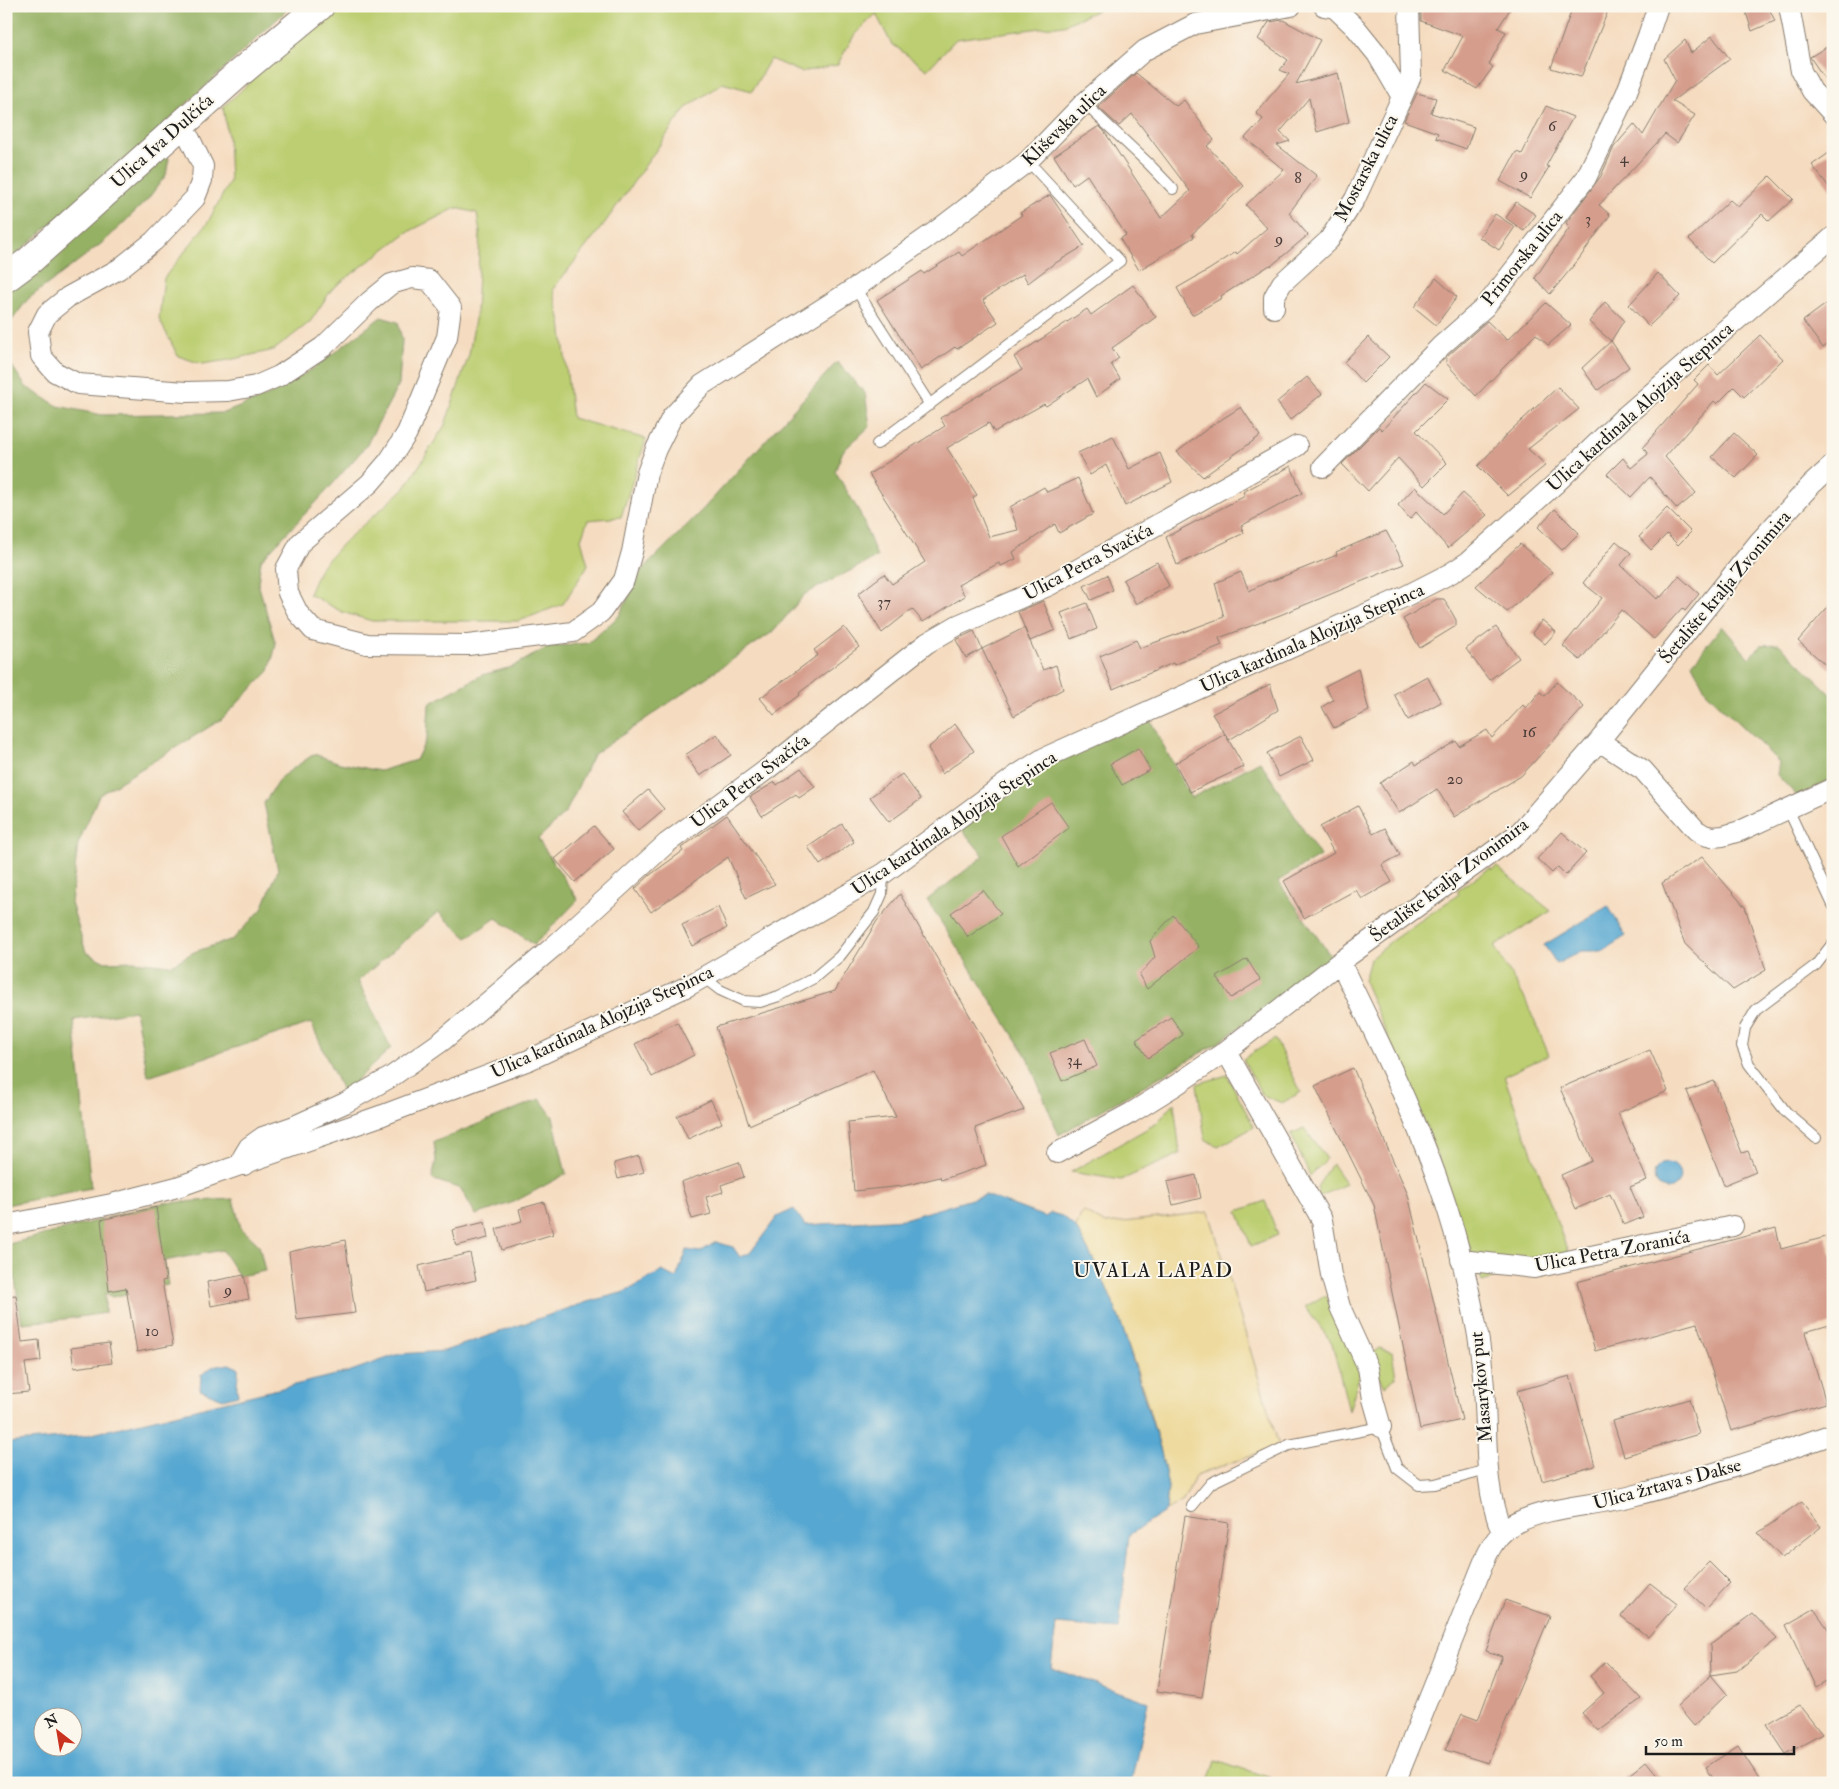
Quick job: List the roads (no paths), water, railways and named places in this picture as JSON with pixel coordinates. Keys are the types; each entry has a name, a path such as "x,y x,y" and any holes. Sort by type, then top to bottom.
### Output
{"main road":[{"name":"Ulica Iva Dulčića","path":"6,278 29,261 179,126 320,6"}],"street":[{"name":"Kliševska ulica","path":"179,126 190,139 203,166 202,180 195,198 154,241 119,269 68,297 47,314 38,332 41,356 55,372 78,384 186,392 228,391 256,386 279,376 322,347 369,302 391,284 412,278 429,280 451,308 448,337 407,433 389,461 370,483 300,543 286,569 288,592 298,613 313,630 366,644 468,645 573,632 601,612 624,580 632,552 647,473 656,449 672,417 702,385 855,288 936,232 1028,161 1084,104 1145,50 1195,24 1291,6"},
{"path":"1324,6 1335,8 1356,28 1377,54 1402,97"},
{"name":"Mostarska ulica","path":"1274,308 1274,297 1282,283 1329,240 1355,199 1402,97 1411,76 1409,6"},
{"name":"Primorska ulica","path":"1323,467 1442,346 1485,307 1586,178 1626,94 1658,6"},
{"path":"1789,6 1801,71 1812,91 1833,114"},
{"name":"Ulica kardinala Alojzija Stepinca","path":"6,1225 112,1204 177,1187 383,1115 529,1060 704,977 883,874 1017,775 1044,758 1404,597 1451,574 1468,562 1555,484 1623,418 1833,237"},
{"name":"Ulica Petra Svačića","path":"244,1165 243,1157 249,1147 263,1137 292,1127 346,1103 391,1077 442,1041 552,948 667,843 766,770 927,643 958,625 1050,584 1297,446"},
{"name":"Šetalište kralja Zvonimira","path":"1057,1152 1130,1113 1226,1051 1340,962 1519,833 1599,741 1759,542 1811,485 1833,465"},
{"path":"1599,741 1643,770 1696,830 1712,837 1740,831 1833,788"},
{"name":"Masarykov put","path":"1340,962 1407,1102 1442,1193 1461,1260 1482,1362 1487,1470 1494,1513 1502,1532"},
{"path":"1226,1051 1322,1220 1331,1275 1340,1307 1368,1368 1373,1399 1381,1427"},
{"name":"Ulica Petra Zoranića","path":"1461,1260 1534,1268 1733,1226"},
{"name":"Ulica žrtava s Dakse","path":"1502,1532 1527,1518 1630,1497 1743,1465 1833,1434"},
{"path":"1395,1783 1485,1559 1493,1543 1502,1532"}],"lane":[{"path":"1084,104 1174,189"},
{"path":"877,444 1120,262 1028,161"},
{"path":"855,288 930,405"},
{"path":"1788,809 1833,904"},
{"path":"704,977 720,990 744,1001 760,1002 779,996 814,978 840,956 874,912 882,894 883,874"},
{"path":"1816,1138 1786,1112 1749,1064 1742,1046 1745,1028 1756,1010 1816,965 1833,943"},
{"path":"1192,1506 1211,1483 1289,1445 1381,1427 1397,1468 1420,1485 1435,1484 1487,1470"}],"water":[{"path":"1608,906 1626,936 1602,951 1581,951 1557,964 1544,945"},
{"path":"1667,1163 1676,1167 1680,1176 1676,1185 1667,1189 1658,1185 1654,1176 1658,1167"},
{"path":"985,1195 1045,1217 1051,1213 1062,1216 1076,1228 1100,1272 1120,1320 1161,1451 1168,1487 1166,1511 1129,1535 1119,1629 1056,1624 1051,1668 1148,1702 1131,1783 6,1783 6,1443 84,1436 348,1372 399,1354 444,1351 587,1302 625,1292 662,1271 676,1278 687,1250 700,1252 716,1242 733,1247 740,1257 750,1253 777,1217 794,1209 805,1225 904,1219"},
{"path":"229,1364 238,1368 238,1395 223,1399 200,1390 201,1375 212,1367"}],"district":[{"name":"UVALA LAPAD","path":"1153,1270"}]}
